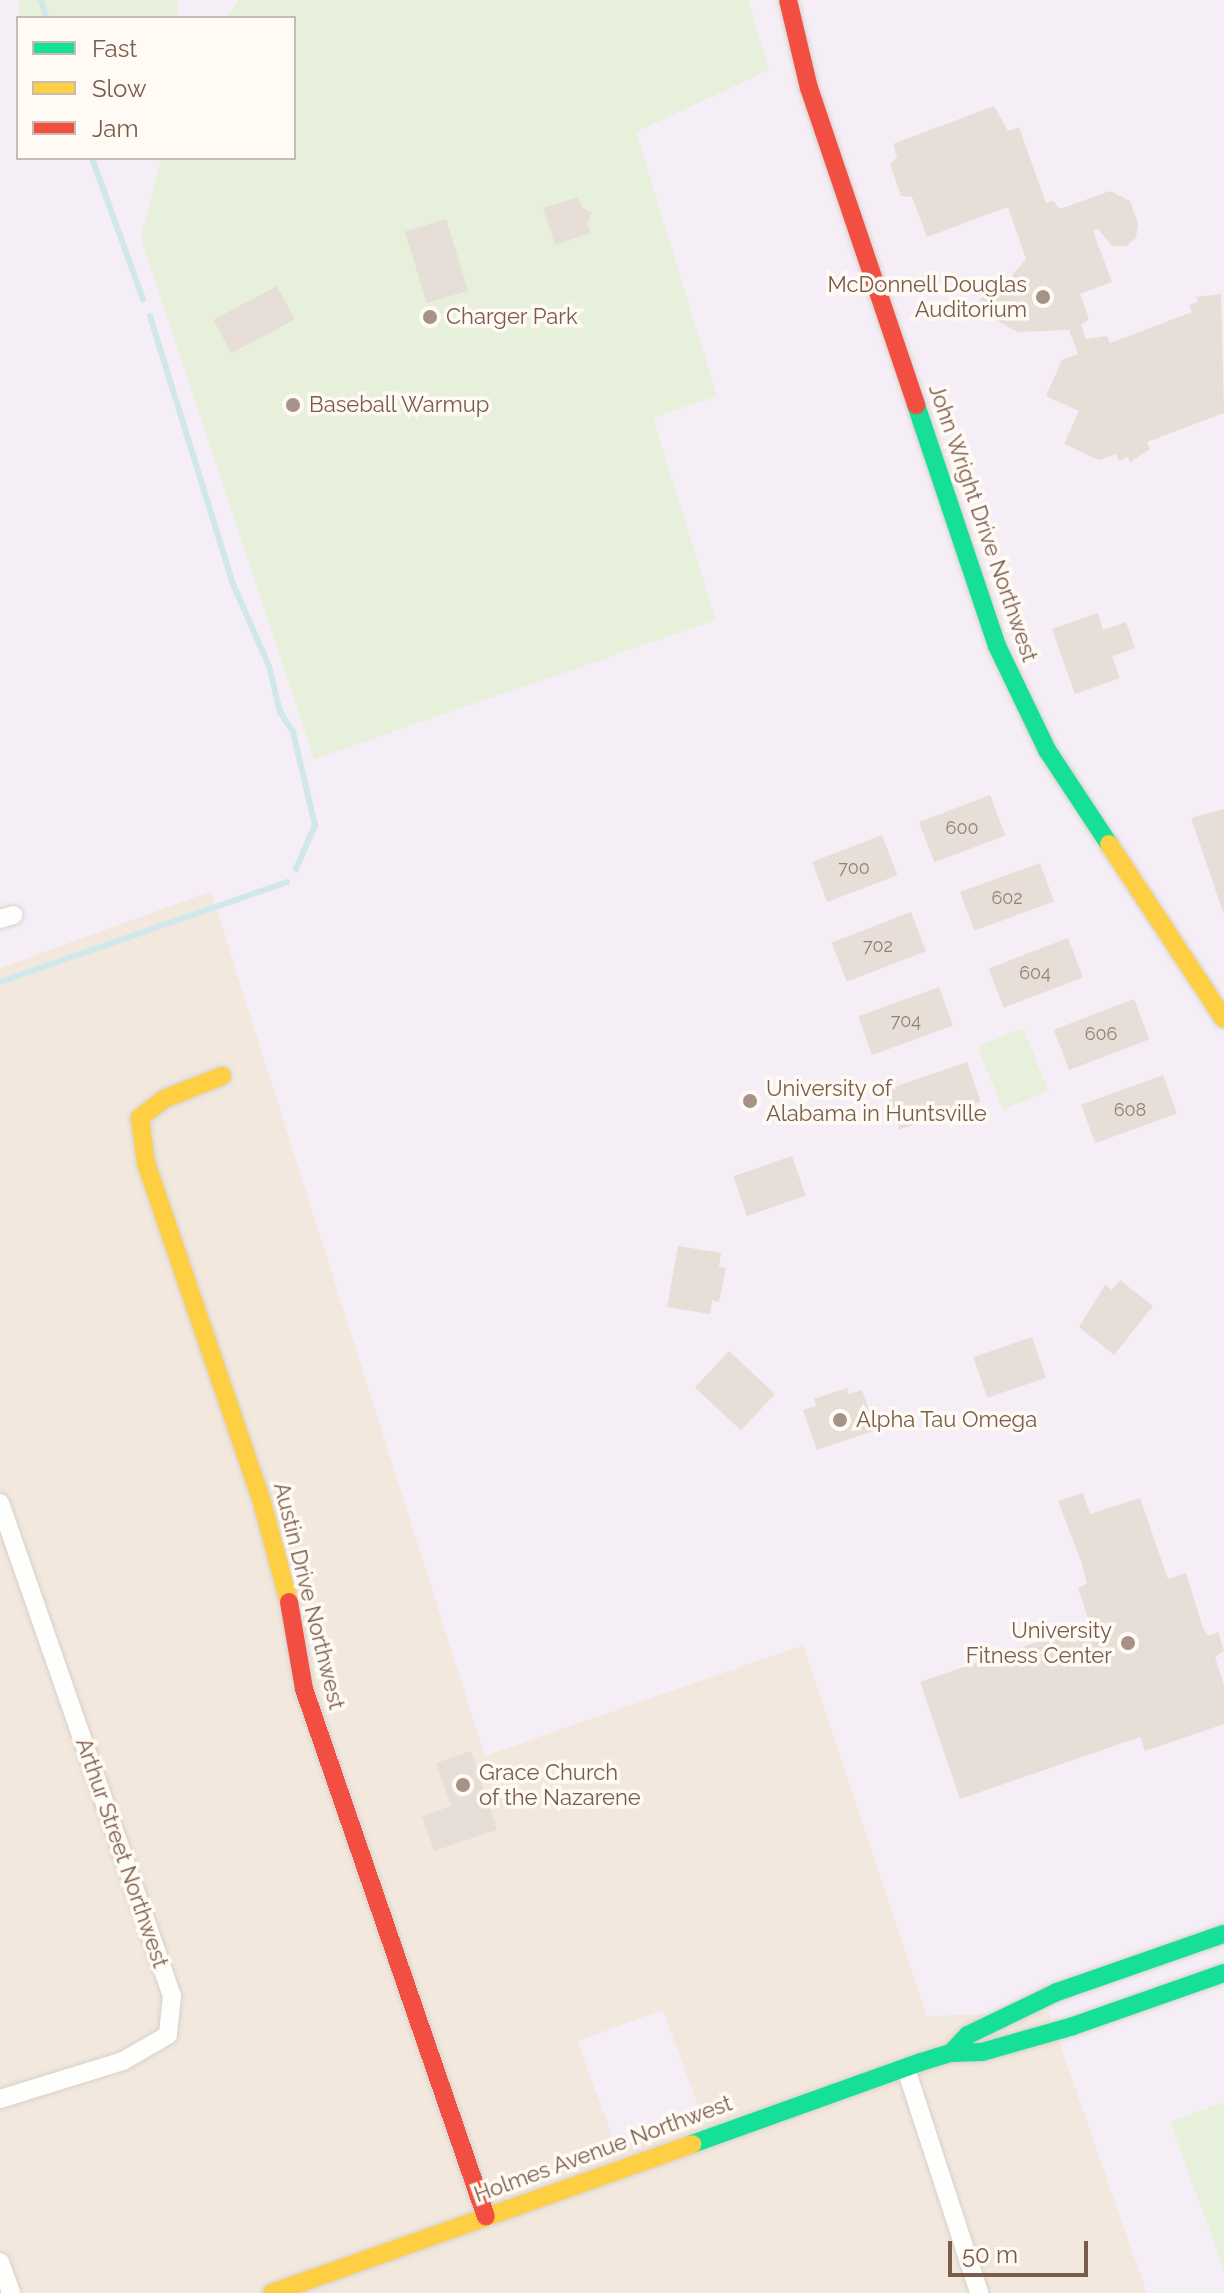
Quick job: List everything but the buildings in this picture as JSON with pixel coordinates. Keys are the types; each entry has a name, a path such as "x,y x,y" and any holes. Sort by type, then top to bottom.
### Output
{"street":[{"name":"John Wright Drive Northwest","path":"788,0 809,88 997,646 1047,750 1224,1019"},
{"name":"Austin Drive Northwest","path":"222,1076 164,1099 140,1118 146,1163 261,1499 289,1600 304,1689 486,2217"},
{"name":"Arthur Street Northwest","path":"0,1503 172,1996 168,2035 123,2061 0,2099"},
{"name":"Holmes Avenue Northwest","path":"951,2053 968,2035 1057,1992 1224,1934"},
{"name":"Holmes Avenue Northwest","path":"272,2293 951,2053 982,2052 1058,2030 1224,1973"},
{"path":"906,2069 979,2293"},
{"path":"0,2262 11,2293"}],"shaded area":[{"name":"University of Alabama in Huntsville","path":"0,0 1224,0 1224,2293 1147,2293 1049,2012 927,2016 803,1645 485,1756 211,891 0,968"},
{"path":"211,891 485,1755 803,1645 927,2015 1049,2012 1147,2293 0,2293 0,968"},
{"path":"663,2010 702,2117 616,2148 577,2041"}],"green space":[{"path":"19,0 178,0 178,16 19,16"},
{"name":"Charger Park","path":"238,0 748,0 769,70 636,132 717,396 653,418 716,620 314,759 141,237 160,160 296,160 296,16 227,16"},
{"path":"1023,1028 1048,1091 1003,1109 978,1046"},
{"path":"1224,2102 1224,2270 1170,2122"}],"waterway":[{"path":"41,0 45,16"},
{"path":"93,160 143,299"},
{"path":"150,316 233,584 269,666 280,712 293,732 315,825 296,869"},
{"path":"0,982 287,882"}],"traffic: fast":[{"path":"916,405 997,646 1047,750 1109,844"},
{"path":"951,2053 968,2035 1057,1992 1224,1934"},
{"path":"692,2144 921,2062 951,2053 982,2052 1073,2026 1224,1973"}],"traffic: slow":[{"path":"1109,844 1224,1019"},
{"path":"222,1076 164,1099 140,1118 146,1163 261,1499 289,1602"},
{"path":"272,2293 692,2144"}],"traffic: jam":[{"path":"788,0 809,88 916,405"},
{"path":"289,1602 304,1689 486,2217"}],"place":[{"name":"McDonnell Douglas Auditorium","path":"1043,297"},
{"name":"Charger Park","path":"430,317"},
{"name":"Baseball Warmup","path":"293,405"},
{"name":"University of Alabama in Huntsville","path":"750,1101"},
{"name":"Alpha Tau Omega","path":"840,1420"},
{"name":"University Fitness Center","path":"1128,1643"},
{"name":"Grace Church of the Nazarene","path":"463,1785"}]}
